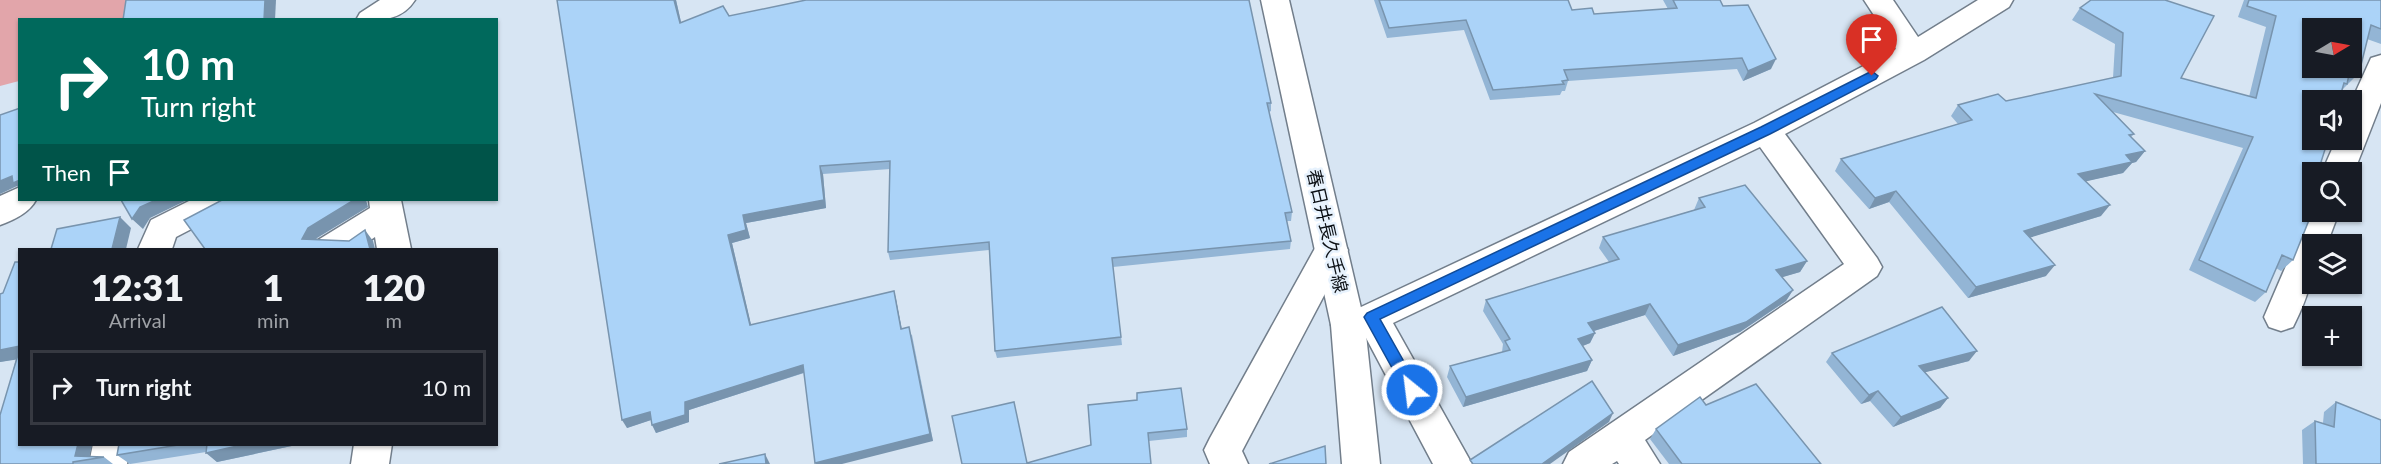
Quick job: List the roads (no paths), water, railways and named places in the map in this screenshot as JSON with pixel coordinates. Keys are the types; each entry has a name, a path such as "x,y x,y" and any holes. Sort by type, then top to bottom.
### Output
{"street":[{"path":"373,18 402,0"},
{"name":"春日井長久手線","path":"1275,0 1331,250 1360,321 1362,464"},
{"path":"1878,0 1914,53"},
{"path":"1453,464 1360,321 1766,131 1914,53 1999,0"},
{"path":"2362,113 2381,65"},
{"path":"1582,464 1632,451 1865,267 1766,131"},
{"path":"0,212 18,201"},
{"path":"155,248 163,229 217,201"},
{"path":"331,248 387,206 394,248"},
{"path":"2281,317 2319,222"},
{"path":"1229,464 1223,450 1331,250"},
{"path":"108,464 112,446"},
{"path":"370,464 373,446"}]}
